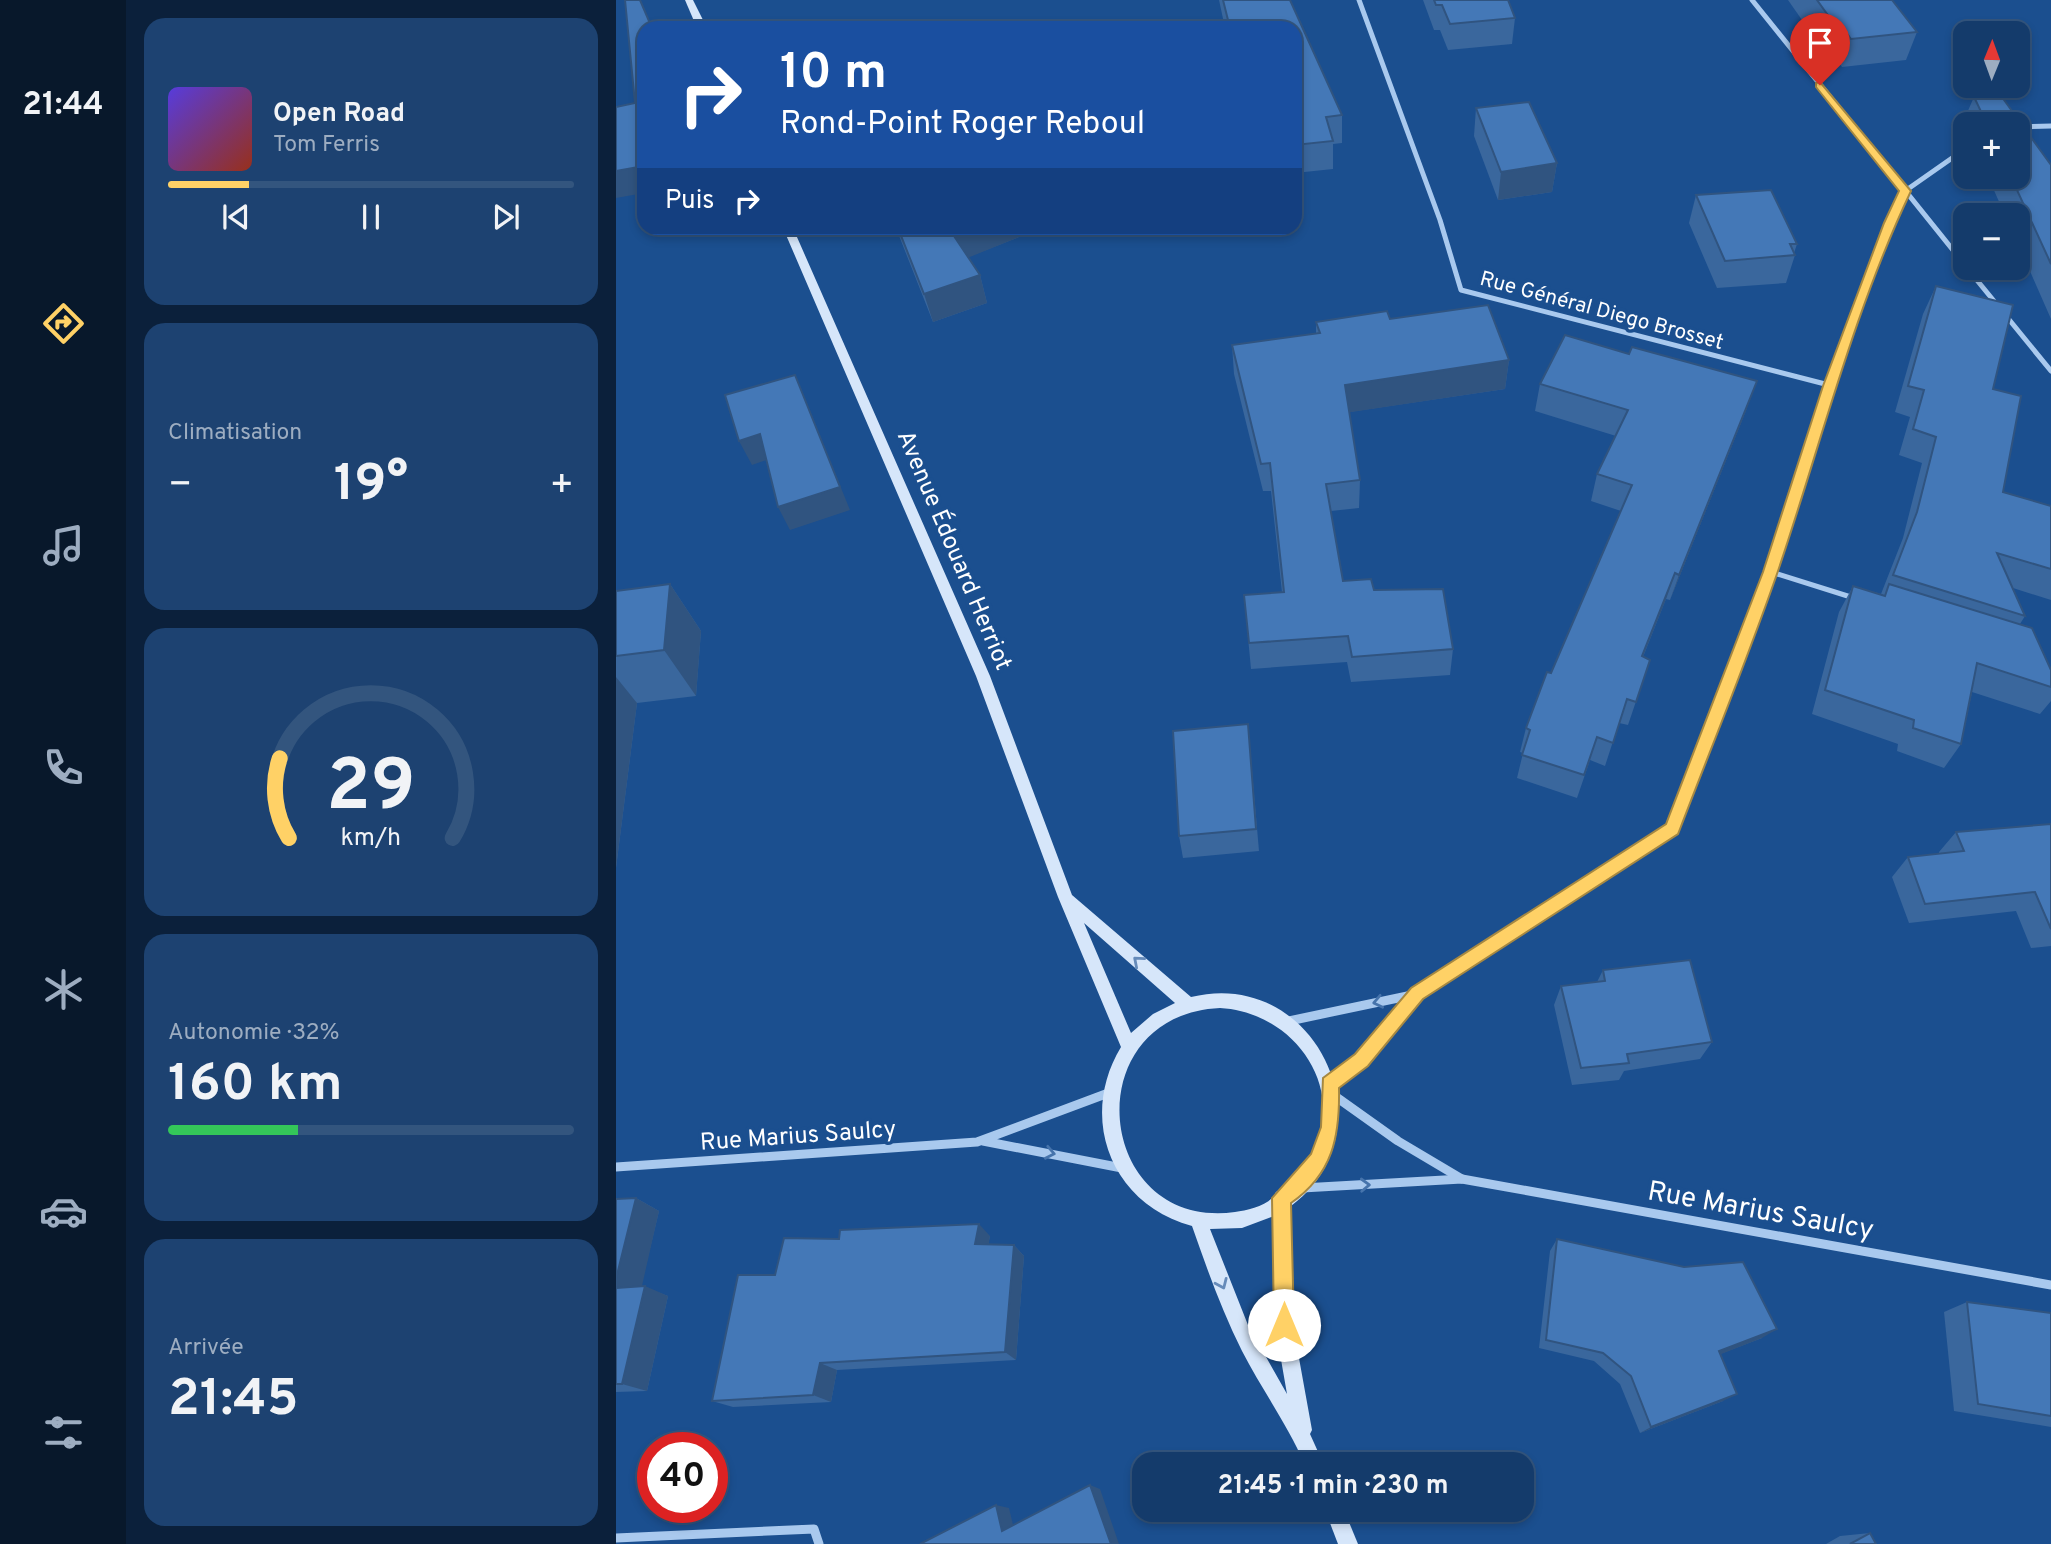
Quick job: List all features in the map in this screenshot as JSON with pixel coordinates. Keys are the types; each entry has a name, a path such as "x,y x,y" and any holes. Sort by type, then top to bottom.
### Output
{"street":[{"path":"689,0 699,21"},
{"name":"Rue Général Diego Brosset","path":"1359,0 1440,220 1461,290 1829,386"},
{"path":"1752,0 1953,251"},
{"path":"2030,127 2051,126"},
{"path":"1331,1089 1362,1060 1417,994 1672,829 1771,572 1829,386 1889,223 1905,191 1953,157"},
{"name":"Avenue Édouard Herriot","path":"791,235 984,676 1065,897 1130,1049"},
{"path":"1977,280 2051,371"},
{"name":"Avenue Édouard Herriot","path":"1065,897 1190,1006"},
{"path":"1289,1021 1417,994"},
{"path":"1224,1001 1259,1005 1289,1021 1310,1040 1324,1066 1331,1089 1331,1127 1318,1160 1289,1193 1268,1209 1233,1219 1198,1220 1167,1211 1142,1192 1122,1168 1111,1144 1108,1118 1111,1093 1118,1070 1130,1049 1157,1023 1190,1006 1224,1001"},
{"name":"Rue Marius Saulcy","path":"1331,1089 1398,1141 1462,1179"},
{"name":"Rue Marius Saulcy","path":"983,1141 1111,1093"},
{"name":"Rue Marius Saulcy","path":"616,1167 983,1141 1122,1168"},
{"name":"Rue Marius Saulcy","path":"1289,1193 1462,1179 2051,1284"},
{"path":"1289,1193 1284,1325 1304,1438"},
{"path":"1198,1220 1215,1268 1249,1347 1310,1452"},
{"path":"1339,1522 1348,1544"},
{"path":"616,1538 814,1529 819,1544"}],"lane":[{"path":"1771,572 1864,601"}],"building":[{"path":"625,0 640,0 649,21 637,21 637,167 616,171 616,107 635,103"},
{"path":"1223,0 1290,0 1299,21 1228,21"},
{"path":"1434,0 1508,0 1515,18 1450,24 1442,5 1436,5"},
{"path":"1817,0 1892,0 1917,32 1851,39 1845,31 1840,32"},
{"path":"1302,27 1342,115 1326,117 1333,141 1302,144"},
{"path":"1974,98 2003,98 2013,112 1981,112"},
{"path":"1529,102 1557,163 1501,172 1476,108"},
{"path":"2030,136 2051,165 2051,264 2030,218 2030,203 2023,203 2017,189 2030,189"},
{"path":"1771,190 1797,244 1790,244 1795,255 1725,261 1696,195"},
{"path":"901,235 953,235 980,275 924,294"},
{"path":"1936,286 2013,305 1993,389 2021,396 2003,492 2051,506 2051,569 1997,553 2025,616 1893,575 1917,512 1936,437 1913,429 1924,390 1908,386"},
{"path":"1488,305 1509,360 1345,385 1360,480 1326,484 1343,581 1371,579 1374,590 1443,589 1453,649 1352,657 1348,636 1249,643 1244,595 1284,592 1270,463 1261,464 1232,345 1320,333 1316,322 1387,311 1390,319"},
{"path":"1565,335 1629,354 1632,347 1757,381 1679,575 1675,573 1642,656 1650,660 1636,702 1627,699 1613,743 1597,737 1584,775 1522,755 1530,730 1526,728 1547,672 1551,673 1632,485 1597,474 1628,410 1540,384"},
{"path":"795,375 840,487 778,507 760,434 739,441 725,395"},
{"path":"670,584 664,650 616,656 616,591"},
{"path":"1889,584 2032,628 2051,670 2051,687 1977,663 1961,744 1913,728 1914,720 1825,690 1853,586 1885,596"},
{"path":"1248,724 1256,829 1179,836 1173,731"},
{"path":"2051,824 2051,929 2035,892 1925,904 1908,857 1964,851 1956,832"},
{"path":"1690,960 1712,1042 1627,1054 1629,1063 1581,1068 1561,986 1605,981 1603,970"},
{"path":"636,1198 616,1279 616,1199"},
{"path":"979,1224 975,1244 1014,1245 1005,1352 820,1363 813,1395 712,1401 738,1275 775,1275 784,1238 839,1239 840,1230"},
{"path":"1557,1239 1684,1267 1743,1262 1777,1329 1719,1351 1737,1394 1651,1427 1631,1376 1603,1353 1546,1340"},
{"path":"645,1286 622,1384 616,1384 616,1288"},
{"path":"1967,1302 2051,1313 2051,1416 1978,1404"},
{"path":"1090,1485 1111,1544 920,1544 996,1505 1002,1531"},
{"path":"1870,1533 1876,1544 1850,1544"}],"route":[{"path":"1284,1325 1282,1198 1297,1188 1318,1160 1331,1127 1330,1084 1362,1060 1417,994 1672,829 1771,572 1829,386 1839,365 1889,223 1905,191 1820,85"}]}
